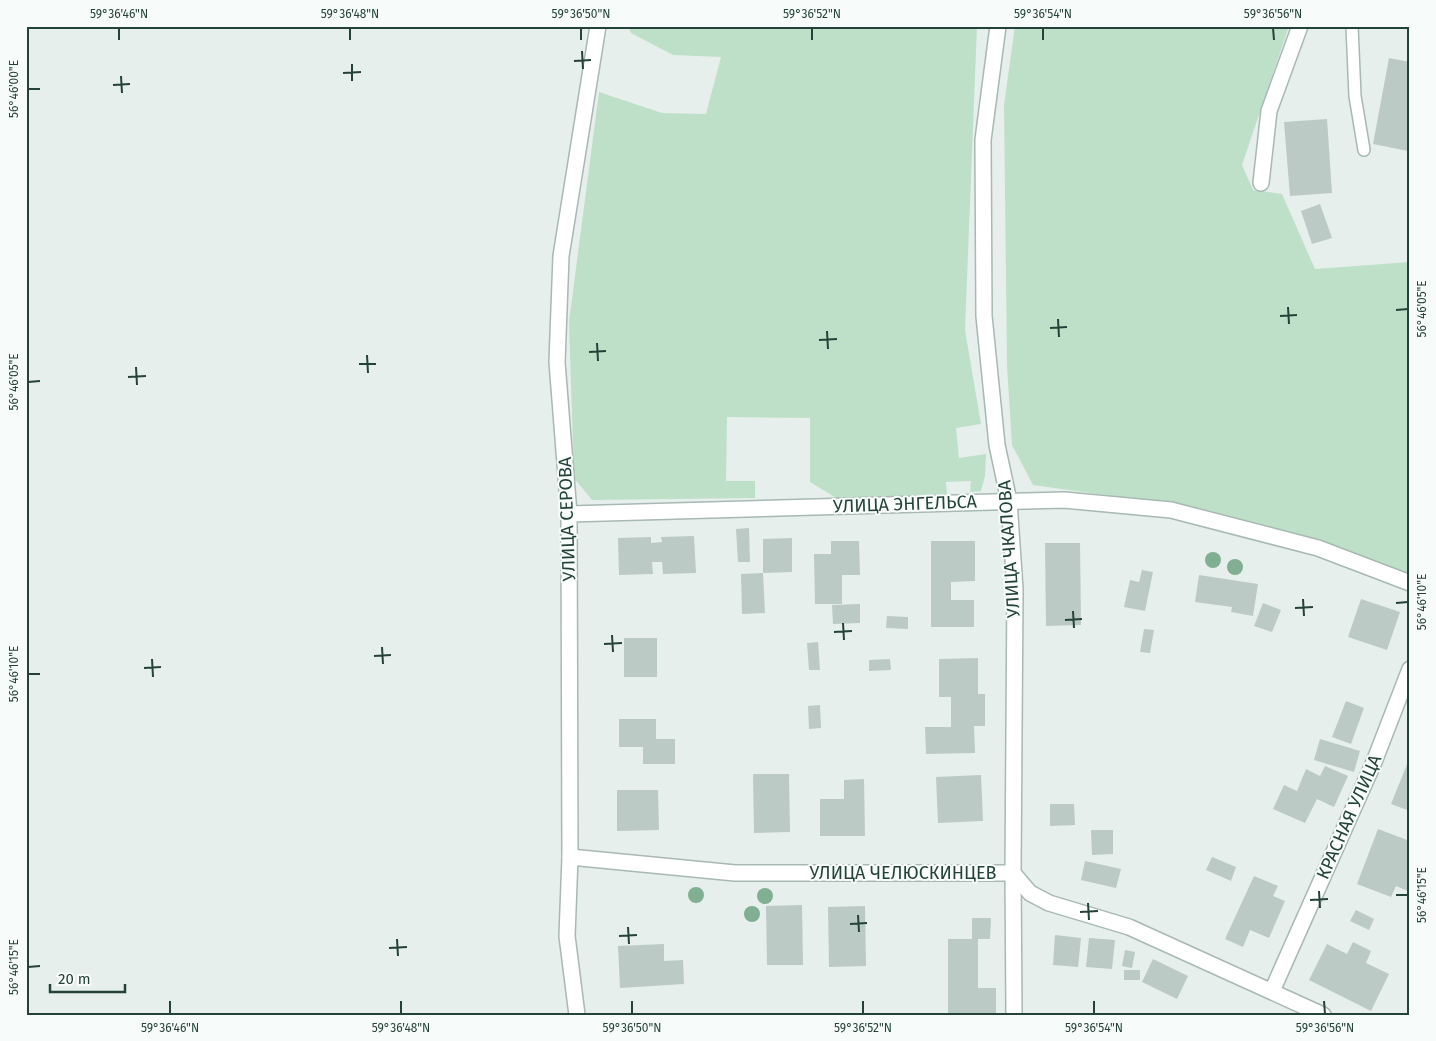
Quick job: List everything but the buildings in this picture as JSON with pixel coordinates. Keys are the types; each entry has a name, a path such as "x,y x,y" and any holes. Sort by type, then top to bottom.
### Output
{"street":[{"name":"УЛИЦА СЕРОВА","path":"577,1015 567,936 570,857 569,514 557,362 562,256 598,26"},
{"name":"УЛИЦА ЧКАЛОВА","path":"998,26 983,140 984,316 998,445 1009,501 1015,589 1014,1015"},
{"path":"1261,183 1269,111 1300,26"},
{"name":"УЛИЦА ЭНГЕЛЬСА","path":"569,514 1064,500 1171,510 1318,548 1410,583"},
{"name":"КРАСНАЯ УЛИЦА","path":"1272,991 1374,762 1410,669"},
{"name":"УЛИЦА ЧЕЛЮСКИНЦЕВ","path":"570,857 735,873 1013,873 1030,893 1049,904 1129,927 1323,1015"}],"lane":[{"path":"1352,26 1355,96 1364,150"}],"green space":[{"path":"628,26 977,26 965,330 981,424 956,428 959,458 986,454 985,476 981,491 970,492 971,481 946,482 947,495 838,499 810,482 810,418 727,417 726,481 755,481 755,498 592,500 574,478 569,322 599,92 662,113 706,114 721,57 673,55 631,33"},
{"path":"1015,26 1289,26 1242,165 1253,190 1282,194 1315,269 1410,262 1410,573 1191,507 1033,485 1012,445 1007,366 1004,105"}]}
